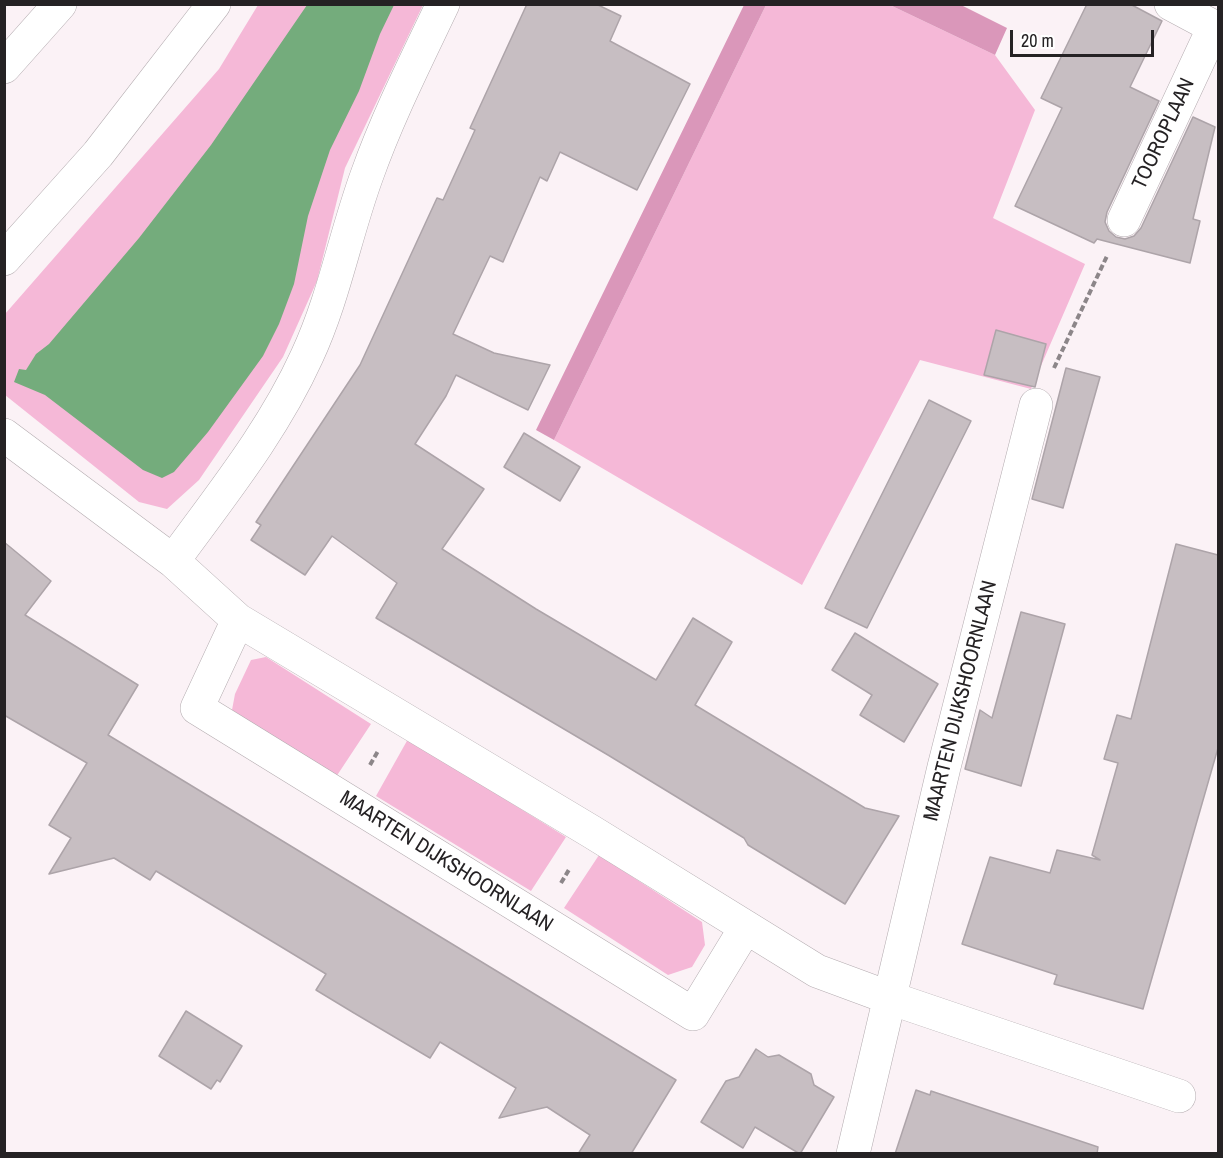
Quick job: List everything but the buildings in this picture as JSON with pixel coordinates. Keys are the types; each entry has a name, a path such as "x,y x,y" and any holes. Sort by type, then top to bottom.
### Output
{"street":[{"path":"4,67 60,4"},
{"path":"4,259 98,154 214,4"},
{"path":"173,561 271,424 307,357 326,311 366,176 388,120 443,4"},
{"name":"TOOROPLAAN","path":"1124,220 1214,27 1171,4"},
{"name":"MAARTEN DIJKSHOORNLAAN","path":"853,1154 944,767 1036,405"},
{"path":"4,435 173,561 238,620 592,832 817,971 1179,1096"},
{"name":"MAARTEN DIJKSHOORNLAAN","path":"238,620 197,708 693,1014 746,927"}],"path":[{"path":"1036,405 1124,220"},
{"path":"348,802 399,717"},
{"path":"539,919 592,832"}],"shaded area":[{"path":"258,5 423,5 345,168 317,281 283,357 199,480 167,509 139,502 5,395 5,314 219,69"},
{"path":"307,5 394,5 380,34 359,91 330,150 308,216 294,284 279,324 263,356 208,432 174,472 162,478 143,470 45,395 14,382 19,369 26,370 36,354 49,344 139,238 211,145"},
{"path":"744,5 766,5 554,440 536,430"},
{"path":"766,5 890,5 995,55 1035,110 993,218 1085,264 1031,389 920,360 802,585 554,440"},
{"path":"890,5 961,5 1007,28 995,55"},
{"path":"266,657 371,724 336,777 232,710 235,694 251,660"},
{"path":"408,739 566,837 531,891 376,796"},
{"path":"599,855 702,922 705,945 692,967 668,975 564,908"}]}
